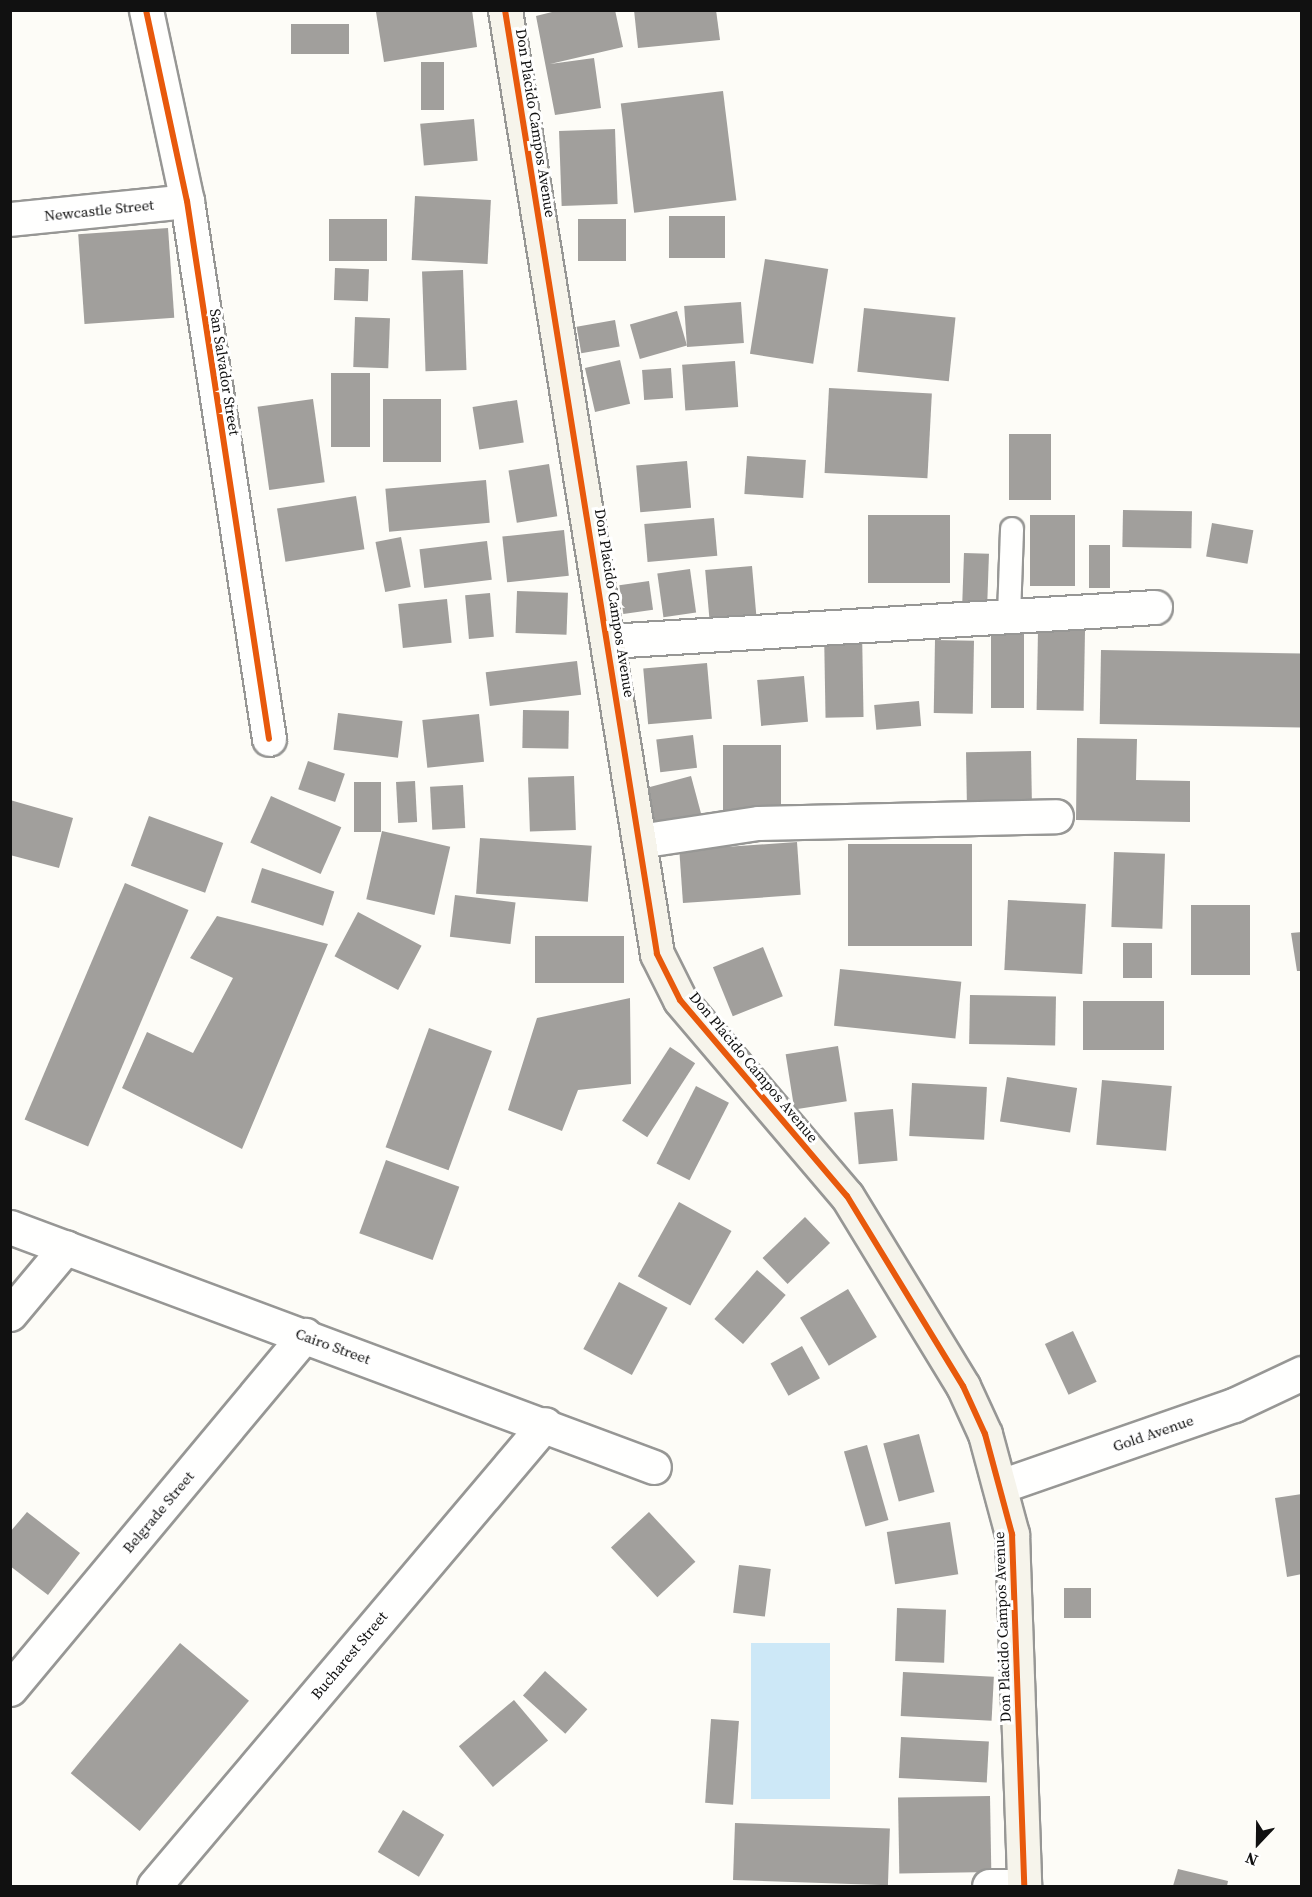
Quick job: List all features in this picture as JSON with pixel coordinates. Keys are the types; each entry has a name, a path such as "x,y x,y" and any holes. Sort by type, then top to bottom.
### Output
{"main road":[{"name":"Don Placido Campos Avenue","path":"506,10 609,641 657,954 680,1000 847,1196 963,1386 985,1434 1001,1486 1012,1534 1024,1886"}],"street":[{"name":"San Salvador Street","path":"146,10 187,201 269,739"},
{"name":"Newcastle Street","path":"10,219 187,201"},
{"path":"609,641 1155,607"},
{"path":"639,841 758,823 1056,816"},
{"name":"Cairo Street","path":"10,1227 545,1424 654,1467"},
{"path":"10,1314 66,1247"},
{"name":"Belgrade Street","path":"10,1689 305,1335"},
{"name":"Gold Avenue","path":"1001,1486 1234,1405 1302,1373"},
{"name":"Bucharest Street","path":"154,1887 545,1424"},
{"path":"989,1887 1024,1886"}],"lane":[{"path":"1009,616 1012,529"}],"water":[{"path":"751,1643 830,1643 830,1799 751,1799"}],"building":[{"path":"472,10 477,47 384,62 376,12"},
{"path":"560,10 615,10 623,47 550,64 594,58 601,108 555,115 536,16"},
{"path":"634,10 716,10 720,40 638,48"},
{"path":"291,24 349,24 349,54 291,54"},
{"path":"421,62 444,62 444,110 421,110"},
{"path":"723,91 736,200 634,213 621,104"},
{"path":"474,119 478,161 424,166 420,124"},
{"path":"615,129 618,204 562,206 559,131"},
{"path":"415,196 491,200 488,264 412,260"},
{"path":"669,216 725,216 725,258 669,258"},
{"path":"329,219 387,219 387,261 329,261"},
{"path":"578,219 626,219 626,261 578,261"},
{"path":"168,228 174,318 84,324 78,234"},
{"path":"765,259 828,269 813,364 750,354"},
{"path":"335,268 369,269 368,301 334,300"},
{"path":"463,270 466,370 426,371 422,271"},
{"path":"741,302 744,343 687,347 684,306"},
{"path":"864,308 955,318 949,381 857,372"},
{"path":"677,311 687,346 640,359 630,325"},
{"path":"355,317 390,318 388,368 353,367"},
{"path":"615,320 620,347 581,353 577,327"},
{"path":"620,360 630,404 595,412 585,368"},
{"path":"735,361 738,407 685,411 682,365"},
{"path":"671,368 673,398 644,400 642,370"},
{"path":"331,373 370,373 370,447 331,447"},
{"path":"829,388 932,393 927,478 825,473"},
{"path":"313,399 325,482 269,490 258,407"},
{"path":"383,399 441,399 441,462 383,462"},
{"path":"517,400 524,442 479,450 473,407"},
{"path":"1009,434 1051,434 1051,500 1009,500"},
{"path":"747,456 806,460 803,498 744,494"},
{"path":"687,461 691,508 640,512 636,465"},
{"path":"549,464 557,516 517,523 509,470"},
{"path":"486,480 490,523 389,532 385,489"},
{"path":"356,496 364,549 285,562 277,509"},
{"path":"1123,510 1192,511 1191,548 1122,547"},
{"path":"868,515 950,515 950,583 868,583"},
{"path":"1030,515 1075,515 1075,586 1030,586"},
{"path":"714,518 717,556 648,562 644,524"},
{"path":"1212,523 1253,530 1247,564 1206,556"},
{"path":"564,530 569,576 507,582 502,536"},
{"path":"401,537 411,587 385,592 375,542"},
{"path":"487,541 492,580 424,588 420,549"},
{"path":"1089,545 1110,545 1110,588 1089,588"},
{"path":"964,553 989,554 987,602 962,601"},
{"path":"752,566 757,618 710,622 705,570"},
{"path":"690,569 696,613 663,617 657,574"},
{"path":"649,581 653,610 623,614 619,585"},
{"path":"517,591 568,593 567,635 516,633"},
{"path":"490,593 494,637 469,639 465,595"},
{"path":"447,599 452,643 403,648 398,604"},
{"path":"991,627 1024,627 1024,708 991,708"},
{"path":"862,629 864,717 826,718 824,630"},
{"path":"1038,630 1085,631 1084,711 1037,710"},
{"path":"935,640 974,641 973,714 934,713"},
{"path":"1101,650 1302,654 1301,727 1100,724"},
{"path":"577,661 581,695 490,706 486,672"},
{"path":"707,663 712,719 648,724 643,669"},
{"path":"804,676 808,722 761,726 757,680"},
{"path":"919,701 921,726 876,730 874,705"},
{"path":"523,710 569,711 568,749 522,748"},
{"path":"338,713 403,721 398,758 333,750"},
{"path":"479,714 484,762 427,768 422,720"},
{"path":"693,735 697,768 660,772 656,740"},
{"path":"1077,738 1137,739 1136,780 1190,781 1190,822 1076,820"},
{"path":"723,745 781,745 781,813 723,813"},
{"path":"1031,751 1032,801 967,802 966,752"},
{"path":"308,761 345,774 335,802 298,789"},
{"path":"574,776 576,830 530,832 528,778"},
{"path":"691,776 703,820 650,835 638,790"},
{"path":"415,781 417,822 398,823 396,782"},
{"path":"354,782 381,782 381,832 354,832"},
{"path":"463,785 465,828 432,830 430,787"},
{"path":"271,796 341,827 321,874 250,843"},
{"path":"10,800 73,818 59,868 10,855"},
{"path":"149,816 223,843 205,893 131,866"},
{"path":"382,831 450,847 434,915 366,899"},
{"path":"480,838 592,846 588,902 476,894"},
{"path":"797,842 801,895 683,903 679,850"},
{"path":"848,844 972,844 972,946 848,946"},
{"path":"1114,852 1165,854 1162,929 1111,927"},
{"path":"262,868 334,891 323,926 251,902"},
{"path":"125,883 189,910 88,1147 25,1120"},
{"path":"455,895 516,902 510,944 450,937"},
{"path":"1008,900 1086,904 1082,974 1004,970"},
{"path":"1191,905 1250,905 1250,975 1191,975"},
{"path":"358,912 422,946 398,990 335,956"},
{"path":"217,916 328,944 242,1149 122,1088 147,1032 193,1053 233,978 190,958"},
{"path":"1302,932 1302,971 1297,971 1291,933"},
{"path":"535,936 624,936 624,983 535,983"},
{"path":"1123,943 1152,943 1152,978 1123,978"},
{"path":"763,947 783,996 733,1016 713,967"},
{"path":"840,969 961,982 955,1038 834,1026"},
{"path":"970,995 1056,997 1055,1045 969,1044"},
{"path":"630,998 631,1084 578,1090 562,1131 508,1110 537,1018"},
{"path":"1083,1001 1164,1001 1164,1050 1083,1050"},
{"path":"429,1028 492,1051 449,1170 386,1147"},
{"path":"838,1046 847,1101 794,1110 786,1054"},
{"path":"670,1047 695,1063 647,1137 622,1121"},
{"path":"1007,1077 1077,1088 1070,1133 1000,1121"},
{"path":"1102,1080 1172,1086 1166,1151 1096,1145"},
{"path":"912,1083 987,1087 984,1140 909,1136"},
{"path":"696,1086 729,1103 689,1180 657,1164"},
{"path":"893,1109 898,1161 859,1164 854,1112"},
{"path":"386,1160 459,1187 433,1260 359,1233"},
{"path":"679,1202 731,1231 690,1305 638,1276"},
{"path":"805,1217 830,1243 788,1284 763,1258"},
{"path":"757,1270 786,1295 743,1344 714,1319"},
{"path":"619,1282 668,1308 632,1375 583,1349"},
{"path":"848,1289 877,1337 829,1366 800,1318"},
{"path":"1073,1331 1097,1382 1069,1395 1045,1344"},
{"path":"802,1346 820,1378 788,1396 771,1363"},
{"path":"919,1434 935,1492 899,1502 883,1444"},
{"path":"867,1445 888,1520 865,1527 844,1452"},
{"path":"1302,1494 1302,1574 1287,1577 1275,1498"},
{"path":"27,1512 80,1553 48,1595 10,1566 10,1532"},
{"path":"649,1512 695,1562 657,1597 611,1547"},
{"path":"950,1522 958,1574 895,1584 887,1532"},
{"path":"739,1565 771,1569 765,1617 733,1613"},
{"path":"1064,1588 1091,1588 1091,1618 1064,1618"},
{"path":"897,1608 946,1610 944,1663 895,1661"},
{"path":"180,1643 249,1701 140,1831 71,1773"},
{"path":"545,1671 587,1709 565,1734 523,1696"},
{"path":"903,1672 994,1677 992,1721 901,1716"},
{"path":"514,1700 548,1741 493,1787 459,1746"},
{"path":"711,1719 739,1721 733,1805 705,1803"},
{"path":"901,1737 989,1742 987,1783 899,1778"},
{"path":"990,1796 991,1872 899,1874 898,1798"},
{"path":"403,1810 444,1835 419,1877 378,1852"},
{"path":"735,1823 890,1828 888,1885 733,1880"},
{"path":"1178,1869 1228,1881 1227,1886 1173,1886"}],"cycle path":[{"path":"146,10 187,201 269,739"},
{"path":"505,10 657,954 680,1000 847,1196 963,1386 985,1434 1012,1534 1024,1886"}]}
